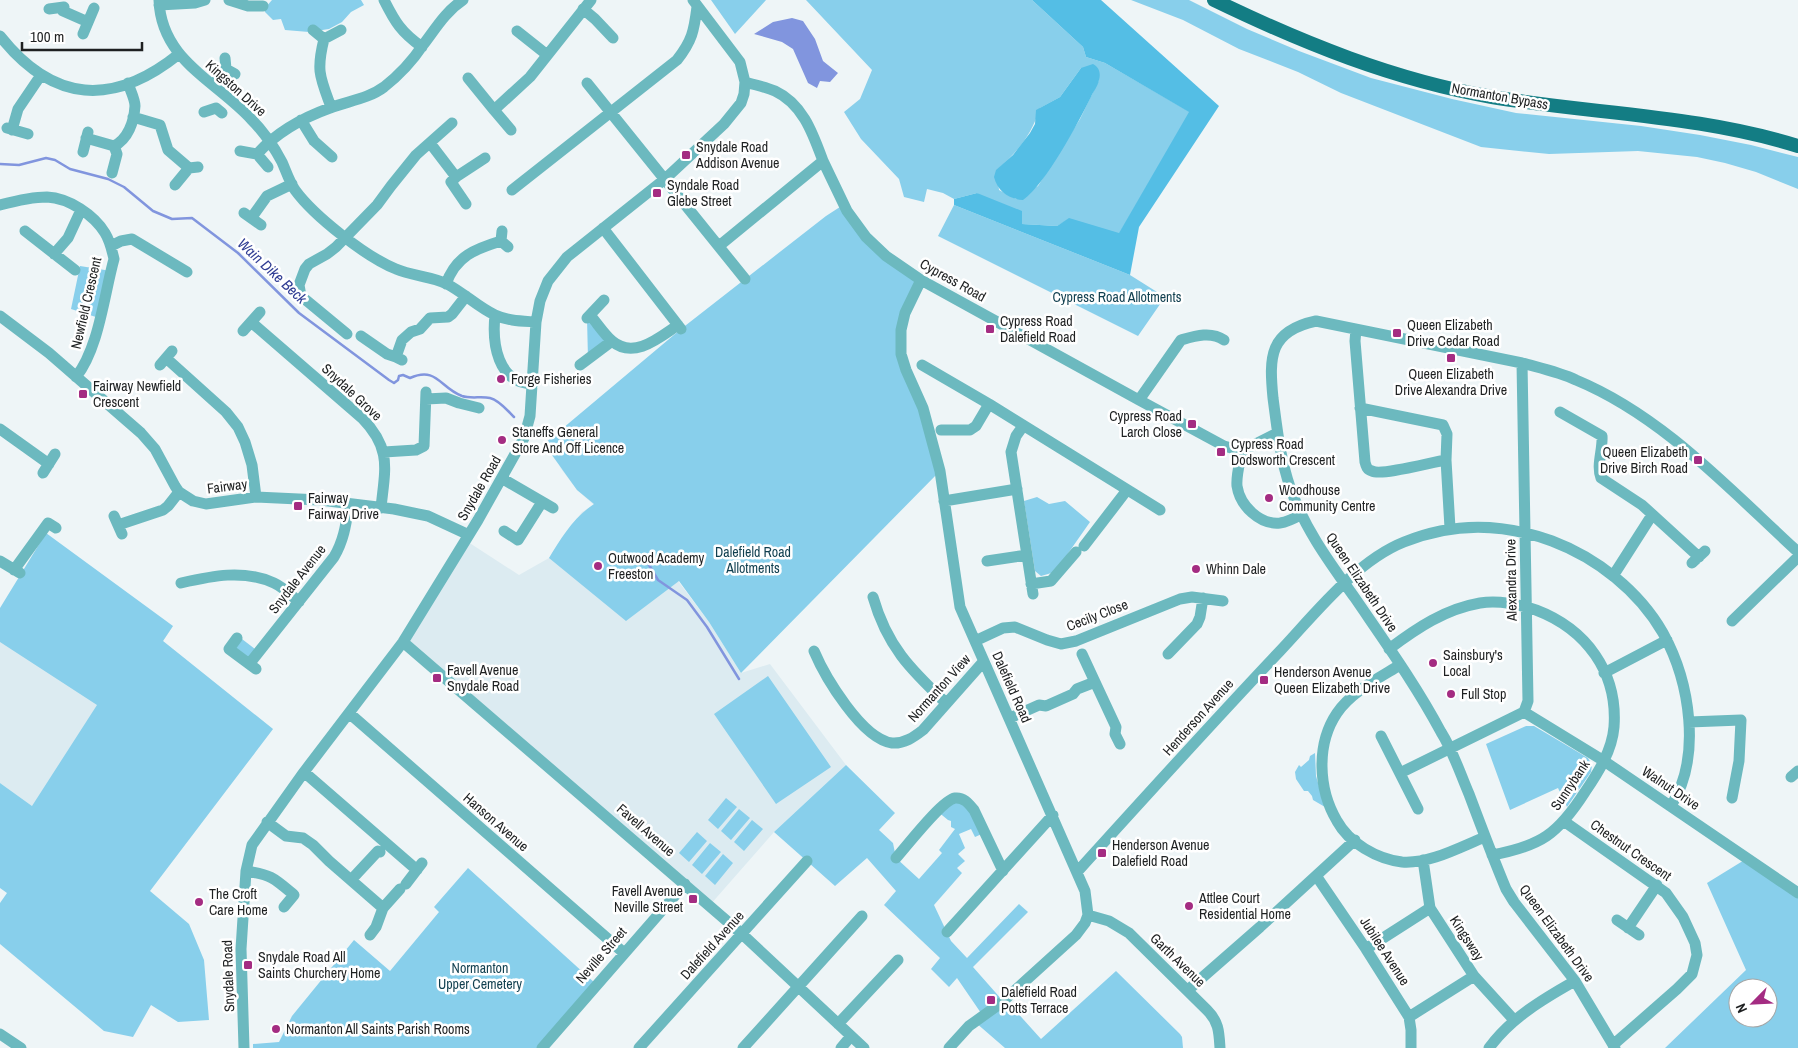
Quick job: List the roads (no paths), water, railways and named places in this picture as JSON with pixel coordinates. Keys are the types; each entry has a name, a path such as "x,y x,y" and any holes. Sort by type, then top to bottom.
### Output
{"main road":[{"name":"Normanton Bypass","path":"1214,0 1319,48 1376,68 1433,84 1490,97 1681,120 1735,130 1798,146"}],"street":[{"path":"159,3 195,3 205,0"},
{"path":"229,0 242,2 254,7 263,6"},
{"path":"384,0 398,27 422,47"},
{"path":"257,154 269,141 301,120 332,107 371,95 383,88 422,47 442,18 463,0"},
{"path":"49,9 66,3"},
{"path":"66,3 63,11 88,22"},
{"name":"Kingston Drive","path":"159,3 166,30 179,54 193,70 226,95 252,120 269,141 292,184 309,204 345,237 385,264 446,284 495,315 513,320 536,322"},
{"path":"494,110 522,85 587,4 595,19 613,38"},
{"path":"695,4 740,62 745,82"},
{"path":"512,190 677,60 688,46 694,29 695,4"},
{"path":"84,34 94,8"},
{"path":"314,30 324,39"},
{"path":"324,39 341,30"},
{"path":"517,31 546,54"},
{"path":"324,39 318,67 320,78 332,107"},
{"path":"2,41 41,75 69,88 88,91 108,89 128,83 150,73 179,54"},
{"path":"213,84 229,67"},
{"path":"28,134 10,129 18,109 41,75"},
{"path":"468,78 511,130"},
{"path":"587,82 745,279"},
{"name":"Cypress Road","path":"745,82 775,91 795,106 804,116 843,205 866,237 886,256 921,280 1139,400 1224,446 1242,451"},
{"name":"Snydale Road","path":"244,1048 245,1030 240,955 246,871 252,845 304,772 403,642 469,535 524,438 530,416 536,322 548,281 567,257 665,179 731,117 744,94 745,82"},
{"path":"82,152 87,135 114,146 121,143 128,135 135,105 128,83"},
{"path":"204,112 219,110 226,95"},
{"path":"133,117 160,125 168,150 193,168 175,185"},
{"path":"301,120 314,141 328,150"},
{"path":"347,334 301,296 295,274 332,251 377,205 416,155 452,123"},
{"path":"430,143 456,177"},
{"path":"112,173 117,154 114,146"},
{"path":"240,151 257,154 268,167"},
{"path":"466,204 451,182 485,158"},
{"path":"719,246 823,161"},
{"path":"252,218 267,196 292,184"},
{"name":"Newfield Crescent","path":"0,205 22,199 47,197 65,202 81,210 96,222 105,233 111,246 114,260 94,342 87,361 76,377"},
{"path":"54,254 68,238 81,210"},
{"path":"603,228 680,327 648,346 625,347 612,341 588,316 604,300"},
{"path":"25,232 75,270"},
{"path":"446,284 454,267 466,256 482,247 504,239"},
{"path":"111,246 121,241 132,240 187,272"},
{"name":"Dalefield Road","path":"921,280 905,313 901,330 901,354 927,422 940,471 960,607 1086,891 1088,915"},
{"path":"361,336 387,354 399,359 402,340 411,332 420,329 430,318 448,317 466,296"},
{"path":"243,331 260,312"},
{"path":"495,315 493,332 504,370 513,379 522,383 532,384"},
{"path":"0,316 37,344 148,441 179,492 163,510 118,525"},
{"name":"Queen Elizabeth Drive","path":"1614,1046 1575,981 1506,889 1450,748 1441,731 1389,648 1323,553 1302,514 1286,475 1277,433 1270,364 1272,355 1282,338 1296,327 1316,321 1550,370 1608,395 1638,414 1686,450 1798,552"},
{"name":"Snydale Grove","path":"251,322 362,418 376,434 384,452 385,472 381,508"},
{"path":"1356,329 1355,341 1360,408 1367,468 1371,471 1384,472 1446,460"},
{"path":"1139,400 1181,340 1206,335 1220,337 1224,340"},
{"path":"581,361 612,341"},
{"path":"166,358 226,412 238,426 252,465 256,497"},
{"name":"Alexandra Drive","path":"1522,363 1528,702 1524,712"},
{"path":"922,365 989,404 1160,510"},
{"path":"384,452 416,450 424,446 426,395 446,398 479,408"},
{"path":"941,430 970,430 976,426 989,404"},
{"path":"1360,408 1444,425 1447,434 1446,460 1450,528"},
{"path":"1560,412 1602,436 1603,447 1599,472 1601,478 1635,499 1699,557"},
{"path":"1022,426 1016,436 1011,452 1032,589 1051,581 1080,549 1127,490"},
{"path":"0,429 49,464"},
{"path":"1277,433 1242,451 1237,485 1240,497 1247,508 1268,522 1280,523 1302,514"},
{"path":"502,479 553,508"},
{"path":"944,501 1017,489"},
{"name":"Fairway","path":"179,492 193,501 206,504 256,497 320,500 412,512 428,516 469,535"},
{"path":"504,531 518,540 542,502"},
{"name":"Snydale Avenue","path":"237,638 229,649 253,666 334,557 346,531 349,504"},
{"path":"1613,576 1652,514"},
{"path":"0,561 17,572 48,524 56,528"},
{"name":"Henderson Avenue","path":"1077,872 1249,683 1344,583 1380,555 1402,543 1450,528 1475,526 1501,528 1560,544 1583,555 1613,576 1644,606 1667,640 1679,669 1684,687 1689,722 1685,766 1677,797 1671,806"},
{"path":"994,563 1027,555"},
{"path":"1732,621 1798,557"},
{"path":"181,583 211,577 244,575 275,583 299,602"},
{"path":"873,597 884,628 893,645 918,676 946,703"},
{"name":"Cecily Close","path":"975,641 1003,628 1015,627 1061,644 1076,641 1161,606 1192,597 1223,601"},
{"path":"1168,654 1197,624 1203,598"},
{"name":"Sunnybank","path":"1389,648 1426,623 1459,608 1481,603 1502,602 1526,607 1553,617 1579,635 1590,647 1604,673 1610,686 1614,729 1610,746 1599,772 1565,822 1544,839 1492,856"},
{"path":"1604,673 1667,640"},
{"name":"Favell Avenue","path":"403,642 742,934 864,1048"},
{"name":"Normanton View","path":"814,651 828,679 864,726 878,738 892,743 904,742 923,730 984,661"},
{"path":"1082,654 1116,727 1115,734 1120,744"},
{"path":"1400,665 1346,702 1330,724 1323,744 1323,780 1337,822 1354,840 1375,854 1387,859 1404,862 1423,860 1441,855 1485,837"},
{"path":"1010,718 1039,705 1046,706 1073,694 1077,689 1095,682"},
{"path":"1400,773 1524,712"},
{"name":"Walnut Drive","path":"1524,712 1604,761 1798,893"},
{"name":"Hanson Avenue","path":"349,713 624,953"},
{"path":"1689,722 1741,720 1739,761 1732,798"},
{"path":"1381,736 1418,810"},
{"path":"304,772 419,867 383,908 376,927 370,935"},
{"path":"896,858 942,805 955,798 962,799 974,810 1003,870"},
{"path":"947,932 1053,815"},
{"path":"267,822 286,836 308,841 383,908"},
{"name":"Chestnut Crescent","path":"1565,822 1657,886 1675,903 1684,917 1695,944 1697,954 1692,974 1614,1046"},
{"path":"1188,990 1317,877 1354,840"},
{"path":"351,880 378,851 380,852"},
{"name":"Kingsway","path":"1423,860 1430,908 1474,976 1514,1020"},
{"name":"Dalefield Avenue","path":"640,1048 807,861"},
{"path":"246,871 266,874 294,895 284,907"},
{"name":"Jubilee Avenue","path":"1317,877 1366,949 1409,1018 1411,1048"},
{"name":"Neville Street","path":"542,1048 685,884"},
{"path":"1628,928 1657,886"},
{"path":"1366,949 1430,908"},
{"path":"949,1048 969,1026 1003,1001 1076,935 1088,915"},
{"name":"Garth Avenue","path":"1088,915 1109,921 1129,933 1214,1016 1220,1034 1220,1048"},
{"path":"743,1048 862,916"},
{"path":"1617,920 1639,935"},
{"path":"838,1024 898,960"},
{"path":"1409,1018 1474,976"},
{"path":"1489,1048 1514,1020 1551,994 1575,981"},
{"path":"0,1034 21,1048"},
{"path":"841,1048 851,1036"}],"waterway":[{"name":"Wain Dike Beck","path":"0,164 19,165 46,158 55,160 70,169 108,179 124,187 153,211 172,219 192,218 238,253 299,313 389,380 394,383 398,380 399,376 403,375 410,378 419,375 433,376 462,396 487,397 497,401 514,417"},
{"path":"649,565 658,580 687,600 707,627 739,679"}],"place":[{"name":"Snydale Road Addison Avenue","path":"686,155"},
{"name":"Syndale Road Glebe Street","path":"657,193"},
{"name":"Cypress Road Dalefield Road","path":"990,329"},
{"name":"Queen Elizabeth Drive Cedar Road","path":"1397,333"},
{"name":"Queen Elizabeth Drive Alexandra Drive","path":"1451,358"},
{"name":"Forge Fisheries","path":"501,379"},
{"name":"Fairway Newfield Crescent","path":"83,394"},
{"name":"Cypress Road Larch Close","path":"1192,424"},
{"name":"Staneffs General Store And Off Licence","path":"502,440"},
{"name":"Cypress Road Dodsworth Crescent","path":"1221,452"},
{"name":"Queen Elizabeth Drive Birch Road","path":"1698,460"},
{"name":"Woodhouse Community Centre","path":"1269,498"},
{"name":"Fairway Fairway Drive","path":"298,506"},
{"name":"Outwood Academy Freeston","path":"598,566"},
{"name":"Whinn Dale","path":"1196,569"},
{"name":"Sainsbury's Local","path":"1433,663"},
{"name":"Favell Avenue Snydale Road","path":"437,678"},
{"name":"Henderson Avenue Queen Elizabeth Drive","path":"1264,680"},
{"name":"Full Stop","path":"1451,694"},
{"name":"Henderson Avenue Dalefield Road","path":"1102,853"},
{"name":"Favell Avenue Neville Street","path":"693,899"},
{"name":"The Croft Care Home","path":"199,902"},
{"name":"Attlee Court Residential Home","path":"1189,906"},
{"name":"Snydale Road All Saints Churchery Home","path":"248,965"},
{"name":"Dalefield Road Potts Terrace","path":"991,1000"},
{"name":"Normanton All Saints Parish Rooms","path":"276,1029"}],"park label":[{"name":"Cypress Road Allotments","path":"1117,297"},
{"name":"Dalefield Road Allotments","path":"753,560"},
{"name":"Normanton Upper Cemetery","path":"480,976"}]}
